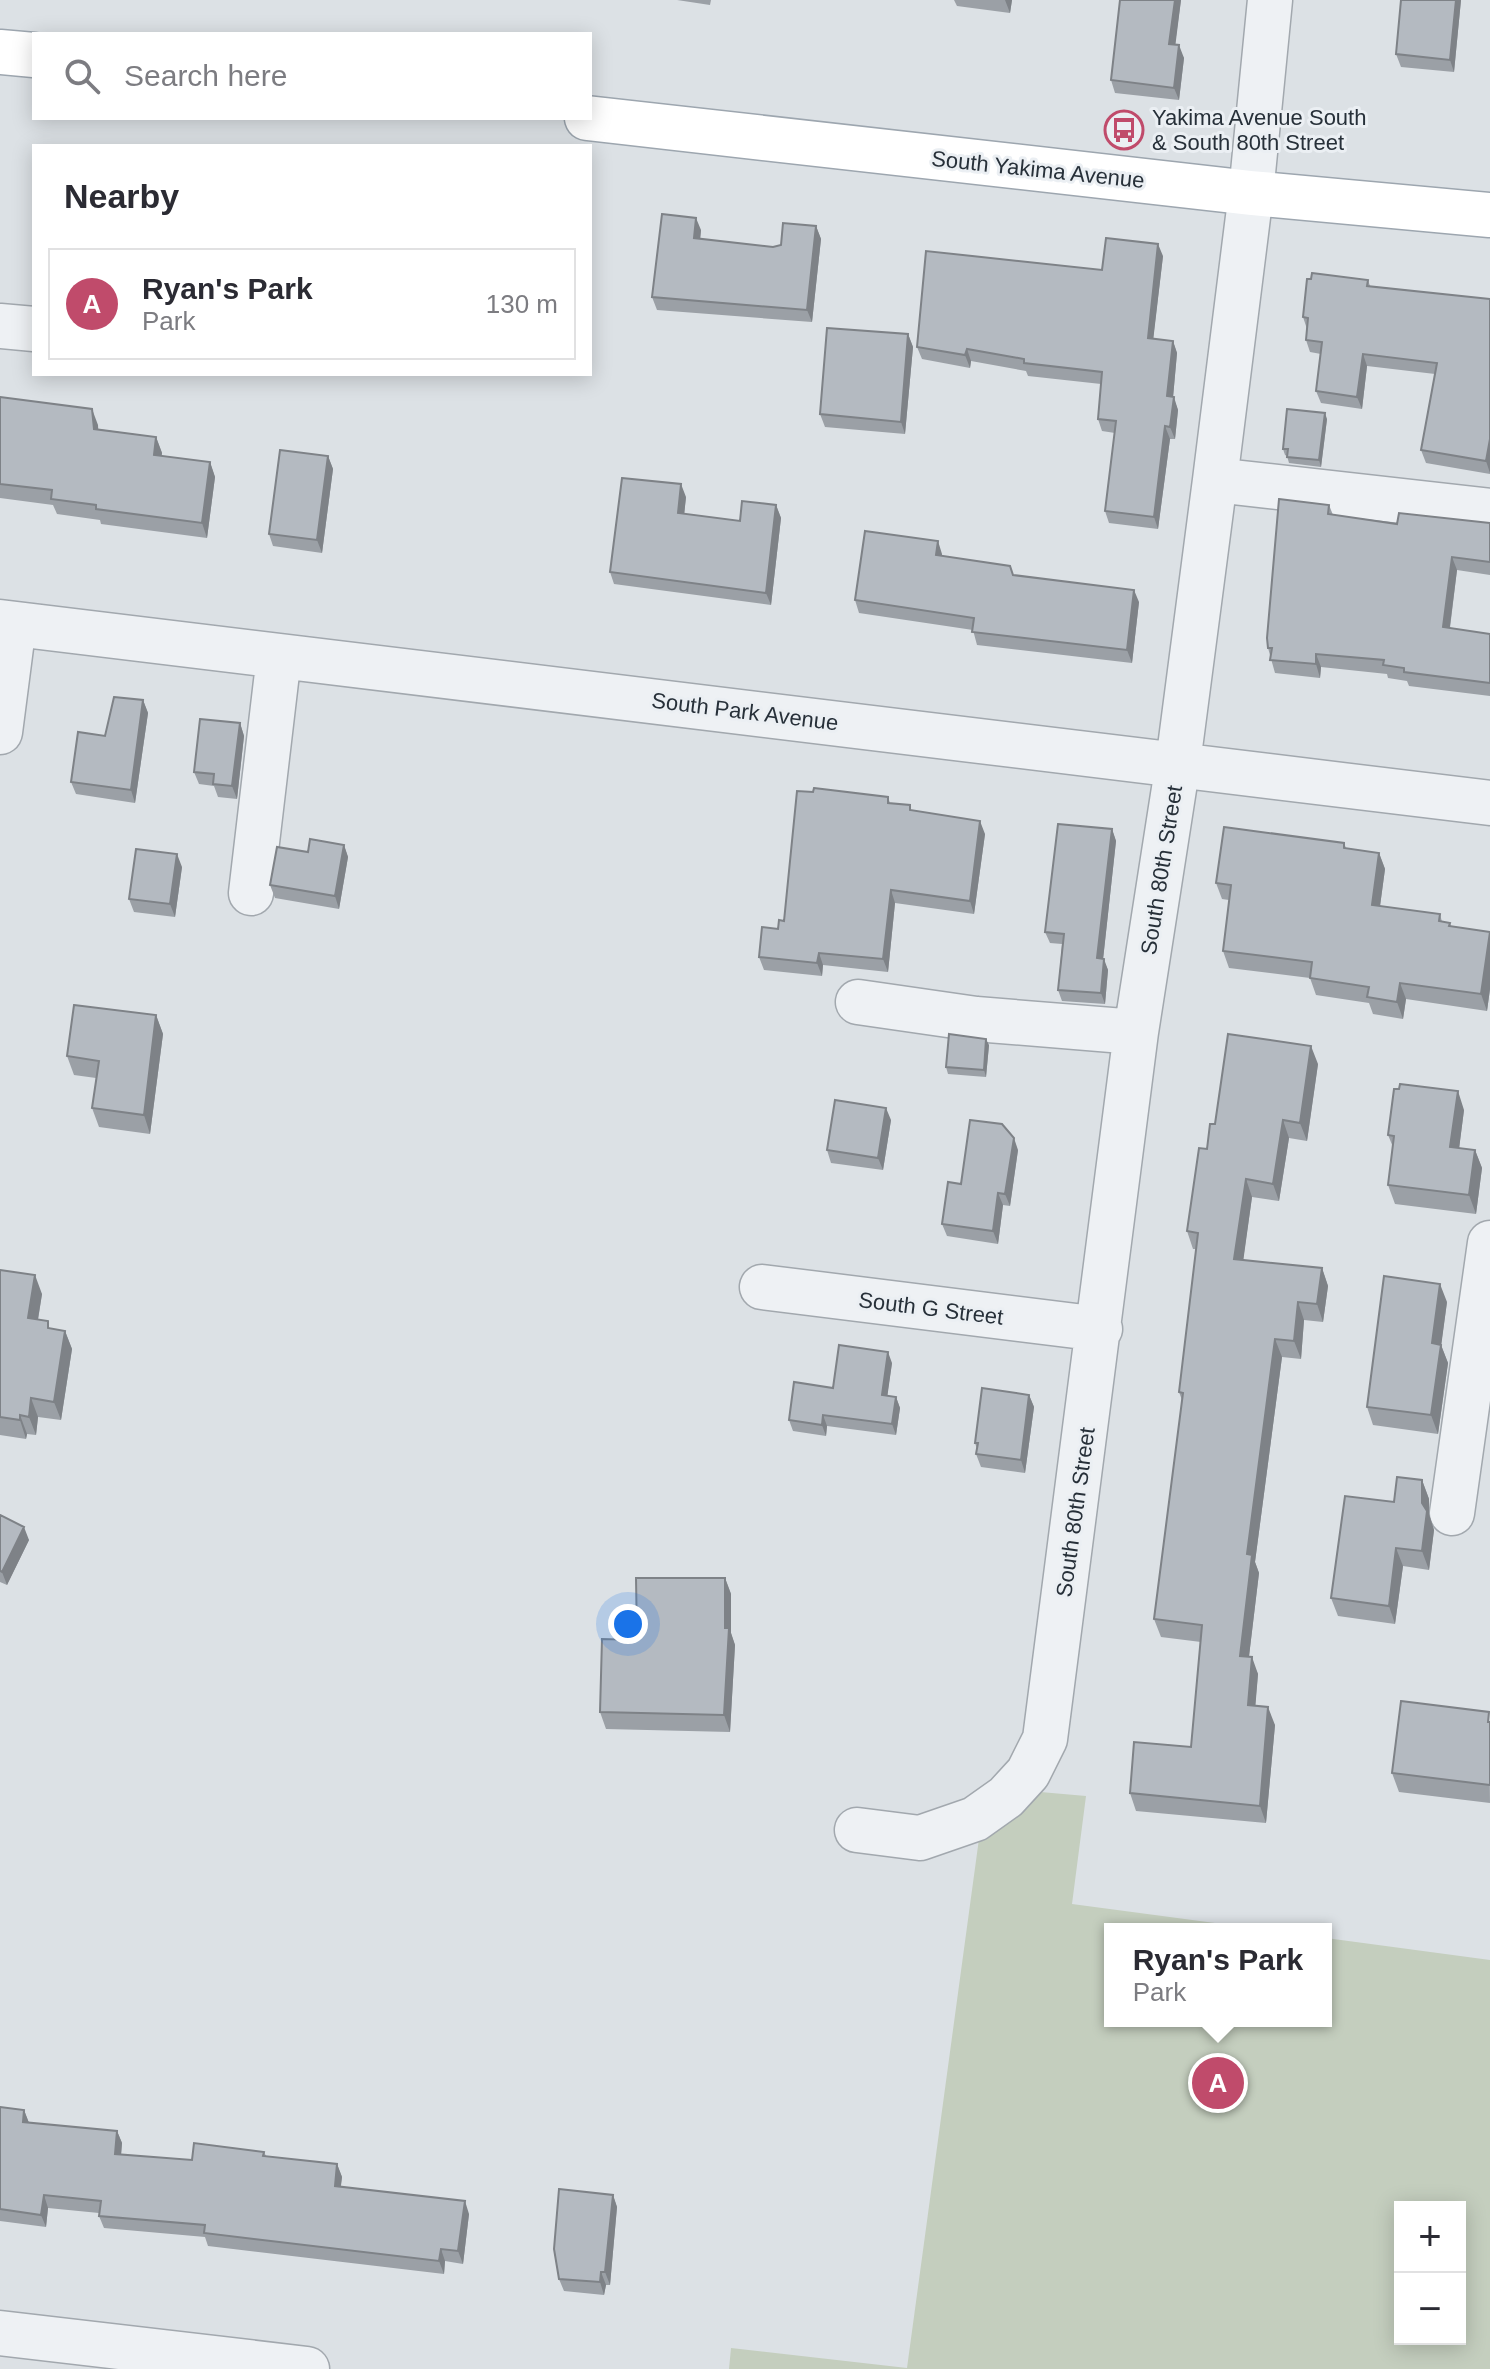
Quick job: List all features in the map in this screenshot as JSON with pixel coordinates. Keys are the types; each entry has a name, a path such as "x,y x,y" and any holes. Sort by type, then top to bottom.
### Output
{"main road":[{"path":"0,52 32,55"},
{"name":"South Yakima Avenue","path":"592,119 1251,193 1490,215"}],"street":[{"name":"South 80th Street","path":"857,1830 920,1838 975,1819 1006,1797 1028,1773 1045,1739 1136,1032 1178,763 1215,480 1251,193 1270,0"},
{"path":"0,326 32,329"},
{"path":"1215,480 1490,511"},
{"path":"0,732 7,623"},
{"name":"South Park Avenue","path":"7,623 1490,803"},
{"path":"251,893 279,656"},
{"path":"858,1002 976,1019 1136,1032"},
{"path":"1452,1513 1490,1243"},
{"name":"South G Street","path":"762,1287 1100,1329"},
{"path":"0,2333 307,2369"}],"green space":[{"path":"1029,1791 1086,1796 1072,1904 1215,1923 1104,1923 1104,2027 1332,2027 1332,1939 1490,1960 1490,2369 729,2369 731,2348 907,2368 981,1824"}],"building":[{"path":"1120,0 1175,0 1169,44 1179,45 1174,88 1111,80"},
{"path":"1401,0 1456,0 1450,60 1396,54"},
{"path":"662,214 696,218 694,238 773,247 781,245 783,223 816,226 807,310 652,297"},
{"path":"1106,238 1158,244 1148,338 1173,341 1167,396 1174,397 1170,427 1165,426 1154,517 1105,511 1116,421 1098,419 1102,372 1024,363 1024,359 967,349 965,355 917,347 926,251 1102,270"},
{"path":"1312,273 1368,280 1367,286 1490,299 1490,439 1486,461 1421,450 1437,363 1363,354 1357,397 1316,391 1322,342 1306,340 1308,318 1303,317 1307,279 1311,279"},
{"path":"827,328 908,334 901,422 820,414"},
{"path":"0,397 92,409 94,429 156,437 154,455 210,462 202,523 96,509 96,505 51,499 52,490 0,484"},
{"path":"1287,409 1325,413 1319,460 1287,457 1288,449 1283,449"},
{"path":"280,450 328,456 317,540 269,534"},
{"path":"622,478 681,484 678,513 740,521 742,501 776,505 766,593 610,572"},
{"path":"1279,499 1329,505 1328,514 1397,524 1399,513 1490,523 1490,562 1452,557 1443,627 1490,634 1490,683 1404,672 1404,668 1383,665 1384,660 1316,654 1316,664 1270,660 1272,648 1268,648 1267,638"},
{"path":"865,531 938,541 936,555 1010,566 1013,575 1134,590 1127,650 972,632 974,618 855,600"},
{"path":"114,697 143,700 131,790 71,782 78,732 105,736"},
{"path":"200,719 240,723 232,786 213,784 214,774 194,772"},
{"path":"814,788 888,797 888,803 910,805 910,810 980,821 970,901 891,890 883,959 819,953 817,963 759,957 762,927 778,929 779,920 784,921 797,791 813,792"},
{"path":"1058,824 1112,829 1097,958 1104,959 1101,993 1058,990 1064,934 1045,932"},
{"path":"1224,827 1344,843 1344,848 1379,853 1372,905 1440,914 1439,921 1450,923 1449,926 1490,932 1481,994 1400,983 1397,1002 1367,997 1369,987 1310,978 1312,962 1223,951 1231,885 1216,883"},
{"path":"310,839 344,845 335,896 270,885 277,847 308,852"},
{"path":"136,849 177,854 170,904 129,899"},
{"path":"74,1005 156,1015 144,1115 92,1108 99,1061 67,1056"},
{"path":"949,1034 986,1039 984,1070 946,1067"},
{"path":"1228,1034 1311,1046 1300,1123 1283,1120 1273,1184 1246,1179 1234,1259 1322,1268 1317,1304 1298,1302 1294,1341 1275,1339 1247,1554 1252,1555 1240,1656 1252,1657 1248,1705 1268,1707 1260,1806 1130,1793 1134,1742 1191,1747 1202,1625 1154,1619 1183,1393 1179,1392 1198,1233 1187,1231 1199,1148 1207,1149 1210,1124 1215,1124"},
{"path":"1400,1084 1458,1091 1450,1147 1475,1150 1469,1195 1388,1185 1394,1136 1388,1135 1394,1089 1399,1089"},
{"path":"835,1100 886,1108 878,1158 827,1150"},
{"path":"970,1120 1002,1124 1014,1138 1005,1194 998,1193 993,1231 942,1224 948,1182 961,1184"},
{"path":"0,1270 35,1275 28,1318 48,1321 48,1328 65,1331 54,1402 31,1398 29,1417 20,1415 20,1420 0,1417"},
{"path":"1384,1276 1440,1284 1432,1343 1441,1345 1431,1415 1367,1407"},
{"path":"839,1345 888,1352 882,1395 896,1397 892,1424 823,1415 822,1425 789,1420 794,1382 833,1388"},
{"path":"982,1388 1029,1395 1021,1460 976,1454"},
{"path":"1397,1477 1422,1480 1422,1503 1427,1511 1422,1551 1396,1548 1389,1606 1331,1598 1345,1496 1394,1502"},
{"path":"0,1515 24,1527 2,1572 0,1571"},
{"path":"636,1578 725,1578 725,1628 729,1628 724,1715 600,1712 602,1639 637,1640"},
{"path":"1401,1701 1489,1712 1490,1785 1392,1773"},
{"path":"0,2107 24,2110 23,2122 117,2131 115,2154 192,2160 194,2143 264,2152 263,2156 337,2164 335,2186 465,2201 458,2251 441,2249 439,2261 204,2233 205,2225 99,2216 101,2201 44,2195 41,2215 0,2209"},
{"path":"559,2189 613,2195 605,2272 601,2272 600,2282 559,2279 554,2249"}],"place":[{"name":"Yakima Avenue South & South 80th Street","path":"1124,130"},
{"name":"Ryan's Park","path":"1218,2083"}]}
